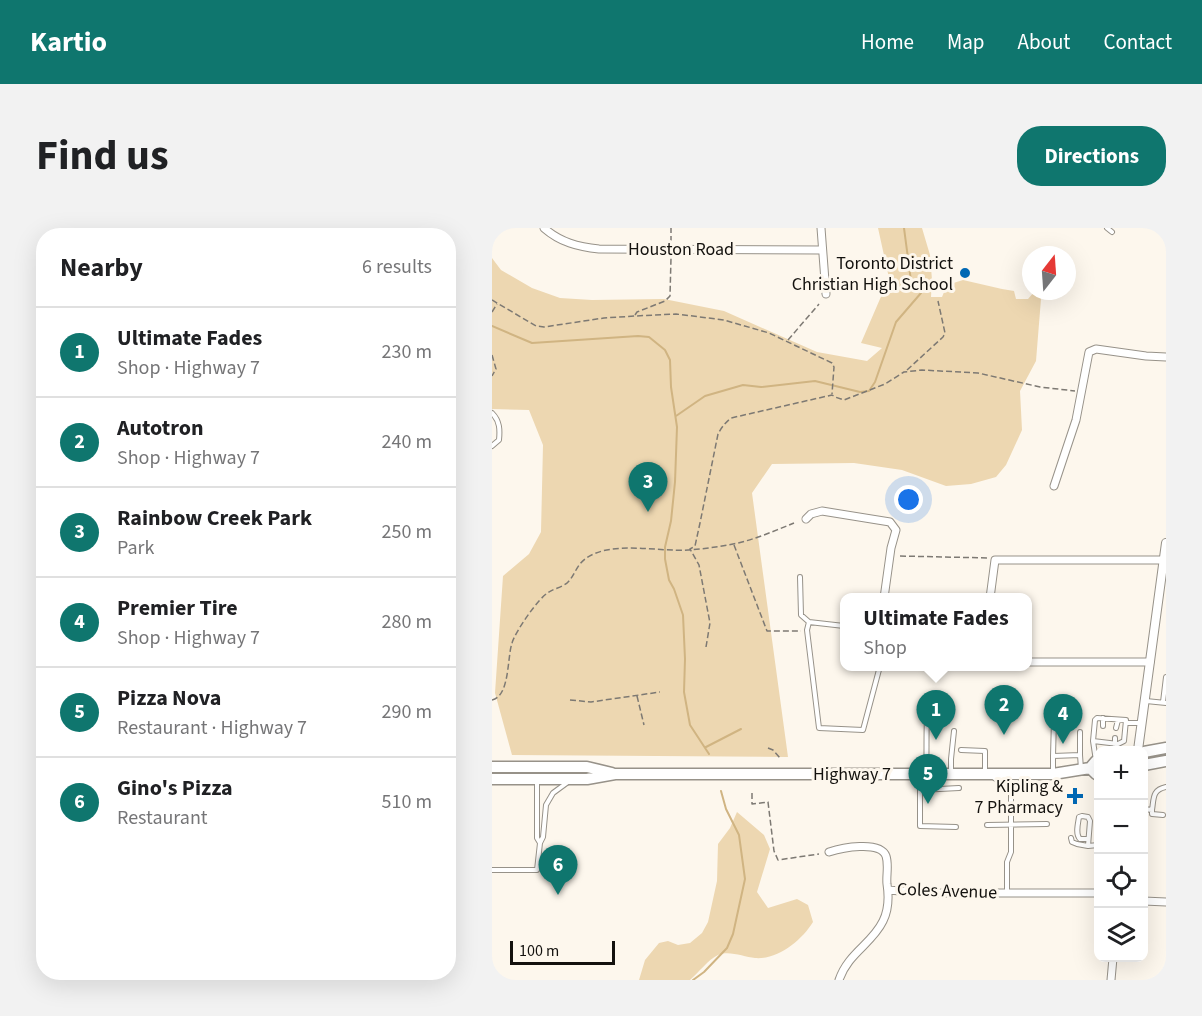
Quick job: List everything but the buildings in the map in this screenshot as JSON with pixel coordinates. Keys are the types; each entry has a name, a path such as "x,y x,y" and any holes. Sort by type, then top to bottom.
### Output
{"main road":[{"path":"1148,751 1166,748"},
{"path":"1148,764 1166,760"},
{"name":"Highway 7","path":"492,766 587,767 615,774"},
{"path":"537,779 550,767"},
{"name":"Highway 7","path":"492,779 587,779 615,774 1053,774 1093,767"}],"street":[{"name":"Houston Road","path":"544,228 552,235 571,244 599,249 822,249"},
{"path":"821,228 826,294"},
{"path":"1054,486 1076,420 1089,352 1096,349 1166,357"},
{"path":"806,519 811,514 822,511 890,522 896,530 885,593"},
{"path":"1139,746 1150,662 1163,593 1166,543"},
{"path":"991,593 996,560 1164,560"},
{"path":"1032,662 1150,662"},
{"name":"Coles Avenue","path":"829,852 844,847 873,847 881,850 886,857 888,890 926,893 1094,893"},
{"path":"839,980 852,956 877,932 884,920 888,890"},
{"path":"1148,901 1166,902"},
{"path":"1111,980 1113,962"}],"lane":[{"path":"1107,228 1112,230"},
{"path":"492,413 498,421 500,434 499,440 492,446"},
{"path":"800,577 801,615 808,622 840,626"},
{"path":"808,622 807,630 819,728 863,730 879,671"},
{"path":"1145,701 1165,703 1166,677"},
{"path":"939,719 927,718 926,741 928,746 920,790 920,826 956,827"},
{"path":"1093,767 1093,741 1097,718 1142,723"},
{"path":"1103,718 1103,726"},
{"path":"1053,774 1054,720"},
{"path":"1116,728 1118,720"},
{"path":"1114,740 1118,744 1124,741 1126,723"},
{"path":"952,775 954,731"},
{"path":"1080,732 1080,755"},
{"path":"1101,742 1102,735"},
{"path":"1093,741 1114,740"},
{"path":"1114,740 1115,746"},
{"path":"961,750 985,751 987,775 1011,791"},
{"path":"1053,756 1080,755 1093,767"},
{"path":"1007,894 1007,862 1011,852 1011,791 1030,774"},
{"path":"537,779 537,838 540,843"},
{"path":"492,870 537,870 546,805 554,793 571,779"},
{"path":"1163,815 1152,814 1152,810 1155,793 1158,789 1166,787"},
{"path":"920,790 959,788"},
{"path":"1148,810 1152,810"},
{"path":"1088,839 1080,838 1077,834 1079,820 1082,816 1088,816 1090,819 1088,846"},
{"path":"987,825 1047,824"},
{"path":"1071,838 1074,844 1094,845"}],"path":[{"path":"671,228 671,244"},
{"path":"635,316 637,312 665,301 670,296 671,253"},
{"path":"492,300 536,326 544,327 604,318 676,314 724,320 769,333 832,363 834,368 832,393 835,397 844,400 885,384 904,372 943,337 945,333 938,301"},
{"path":"492,312 497,303"},
{"path":"788,341 819,304"},
{"path":"492,355 496,369 492,376"},
{"path":"904,372 922,370 978,373 1057,390 1082,391"},
{"path":"690,549 695,546 718,434 726,421 832,393"},
{"path":"492,700 499,697 503,690 511,644 516,632 544,596 568,583 576,567 596,553 627,548 687,550 734,544 794,523"},
{"path":"734,544 767,632 807,630"},
{"path":"690,549 699,565 710,623 706,647"},
{"path":"900,556 996,560"},
{"path":"570,700 591,702 660,692"},
{"path":"636,696 644,725"},
{"path":"768,748 780,758"},
{"path":"752,793 752,804 768,802 774,851 778,860 819,854"}],"shaded area":[{"path":"878,228 922,228 930,255 931,297 942,297 947,285 963,280 1014,291 1016,299 1041,300 1036,361 1020,391 1022,430 1006,465 996,477 971,484 946,486 902,470 854,463 772,464 752,493 788,757 512,755 495,693 503,576 529,554 541,532 543,445 529,410 492,409 492,258 501,270 532,288 560,298 664,299 724,311 817,352 867,361 882,348 861,343 889,278"},
{"path":"737,812 764,835 770,849 757,892 768,908 797,899 808,905 813,922 796,942 772,956 755,958 732,953 722,954 711,960 690,980 639,980 645,960 659,943 668,941 678,945 690,943 702,933 708,922 717,881 718,844 730,828"}],"waterway":[{"path":"676,416 705,396 743,385 761,387 815,381 860,392 869,391 875,382 896,322 921,293 911,281 904,228"},
{"path":"492,326 532,343 638,336 649,337 665,350 670,360 671,387 677,427 675,482 665,559 669,580 683,615 684,692 690,725 709,754"},
{"path":"706,747 741,729"},
{"path":"693,980 727,948 733,934 745,879 739,835 726,809 721,791"}],"place":[{"name":"Toronto District Christian High School","path":"965,273"},
{"name":"Rainbow Creek Park","path":"648,512"},
{"name":"Autotron","path":"1004,735"},
{"name":"Ultimate Fades","path":"936,740"},
{"name":"Premier Tire","path":"1063,744"},
{"name":"Kipling & 7 Pharmacy","path":"1075,796"},
{"name":"Pizza Nova","path":"928,804"},
{"name":"Gino's Pizza","path":"558,895"}]}
